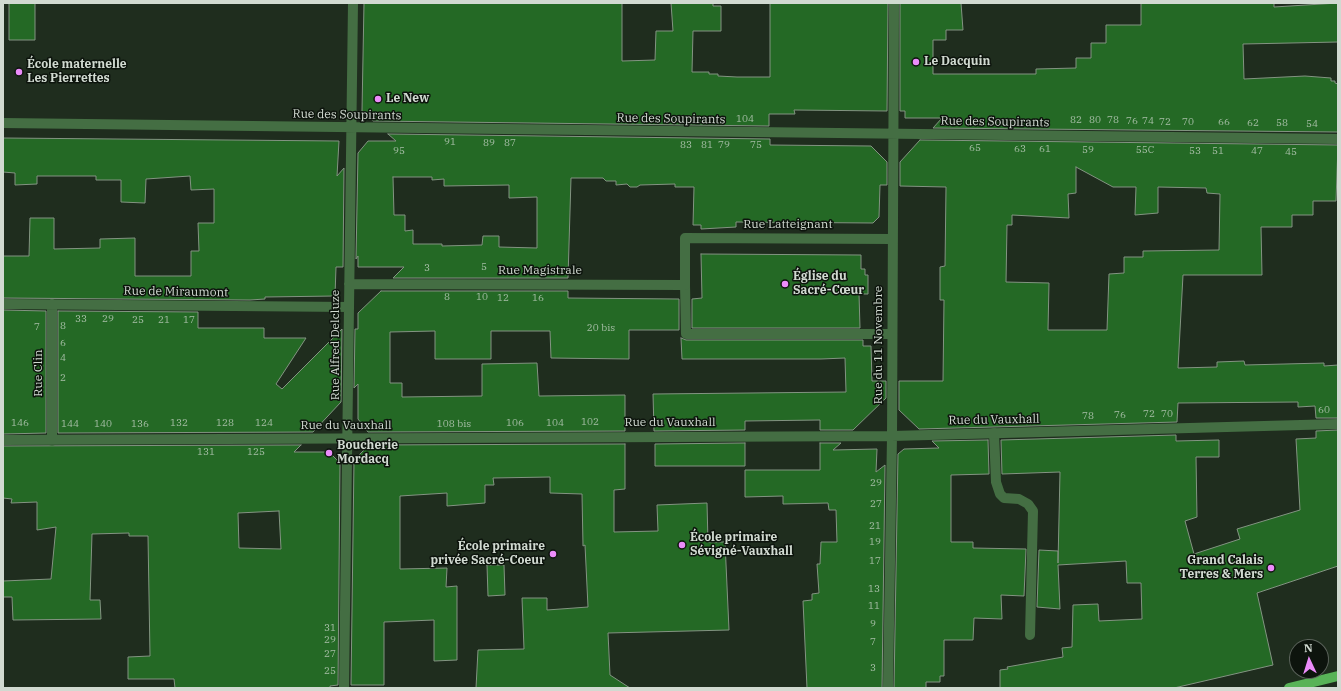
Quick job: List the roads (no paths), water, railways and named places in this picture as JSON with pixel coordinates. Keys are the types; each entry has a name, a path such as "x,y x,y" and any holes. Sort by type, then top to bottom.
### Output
{"main road":[{"path":"1289,688 1338,676"}],"street":[{"name":"Rue Alfred Delcluze","path":"344,688 353,3"},
{"name":"Rue du 11 Novembre","path":"888,688 892,436 894,3"},
{"name":"Rue des Soupirants","path":"3,122 352,128 1338,139"},
{"name":"Rue Latteignant","path":"685,285 685,238 892,239"},
{"name":"Rue Magistrale","path":"349,284 685,285"},
{"path":"685,285 686,334 892,334"},
{"name":"Rue de Miraumont","path":"3,304 349,307"},
{"name":"Rue Clin","path":"52,304 52,441"},
{"name":"Rue du Vauxhall","path":"3,440 348,440 665,436 892,436 1338,424"},
{"path":"994,433 996,482 1000,494 1004,498 1019,499 1028,504 1033,511 1030,635"}],"place":[{"name":"Le Dacquin","path":"916,62"},
{"name":"École maternelle Les Pierrettes","path":"19,72"},
{"name":"Le New","path":"378,99"},
{"name":"Église du Sacré-Cœur","path":"785,284"},
{"name":"Boucherie Mordacq","path":"329,453"},
{"name":"École primaire Sévigné-Vauxhall","path":"682,545"},
{"name":"École primaire privée Sacré-Coeur","path":"553,554"},
{"name":"Grand Calais Terres & Mers","path":"1271,568"}]}
